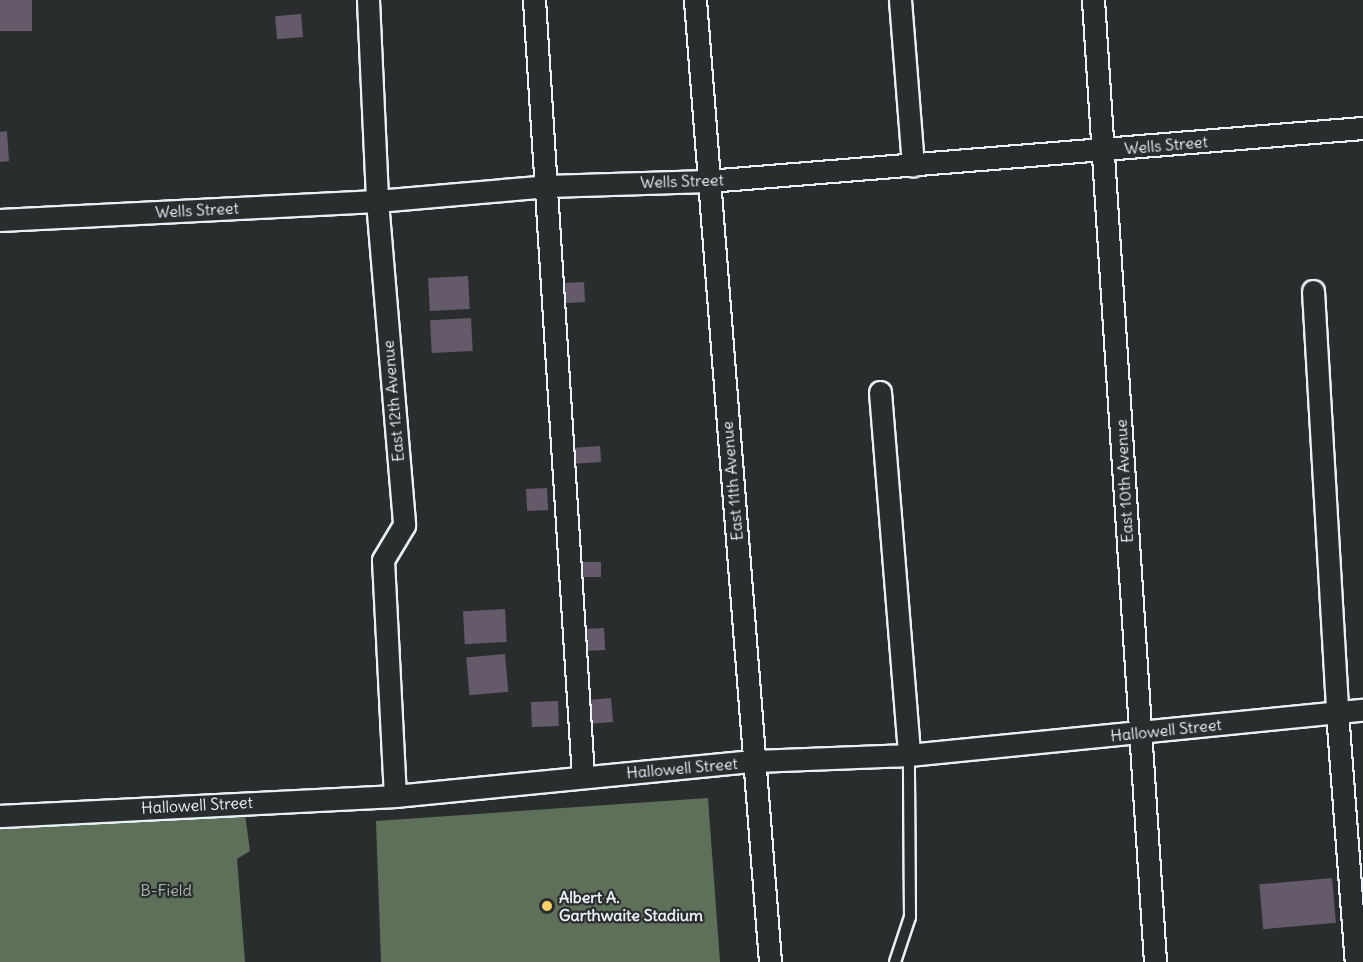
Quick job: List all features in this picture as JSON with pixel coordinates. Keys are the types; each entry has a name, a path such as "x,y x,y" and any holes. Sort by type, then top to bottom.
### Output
{"street":[{"name":"East 12th Avenue","path":"368,0 377,201 404,525 383,560 395,796"},
{"path":"534,0 548,186 583,777"},
{"name":"East 11th Avenue","path":"695,0 771,962"},
{"path":"900,0 913,165"},
{"name":"East 10th Avenue","path":"1094,0 1155,962"},
{"name":"Wells Street","path":"0,220 377,201 548,186 708,181 1363,128"},
{"path":"1313,291 1337,712 1356,962"},
{"path":"880,392 909,755"},
{"name":"Hallowell Street","path":"0,816 395,796 754,761 909,755 1363,710"}],"lane":[{"path":"895,962 910,917 909,755"}],"green space":[{"name":"Albert A. Garthwaite Stadium","path":"708,798 720,962 381,962 376,821"},
{"name":"B-Field","path":"245,814 250,851 237,859 245,962 0,962 0,827"}],"building":[{"path":"0,0 32,0 32,31 0,31"},
{"path":"301,14 303,37 277,39 275,16"},
{"path":"7,131 9,161 0,162 0,132"},
{"path":"468,276 470,309 430,311 428,278"},
{"path":"584,282 585,302 558,303 557,283"},
{"path":"471,318 473,351 432,353 430,320"},
{"path":"600,446 601,462 575,464 574,448"},
{"path":"547,488 548,510 527,511 526,489"},
{"path":"577,562 601,562 601,577 577,577"},
{"path":"505,609 507,642 465,644 463,611"},
{"path":"604,628 605,650 584,651 583,629"},
{"path":"505,654 508,692 469,695 466,657"},
{"path":"611,698 613,722 591,724 589,700"},
{"path":"558,701 559,726 532,727 531,702"},
{"path":"1332,878 1336,923 1263,929 1259,884"}],"place":[{"name":"Albert A. Garthwaite Stadium","path":"547,906"}]}
